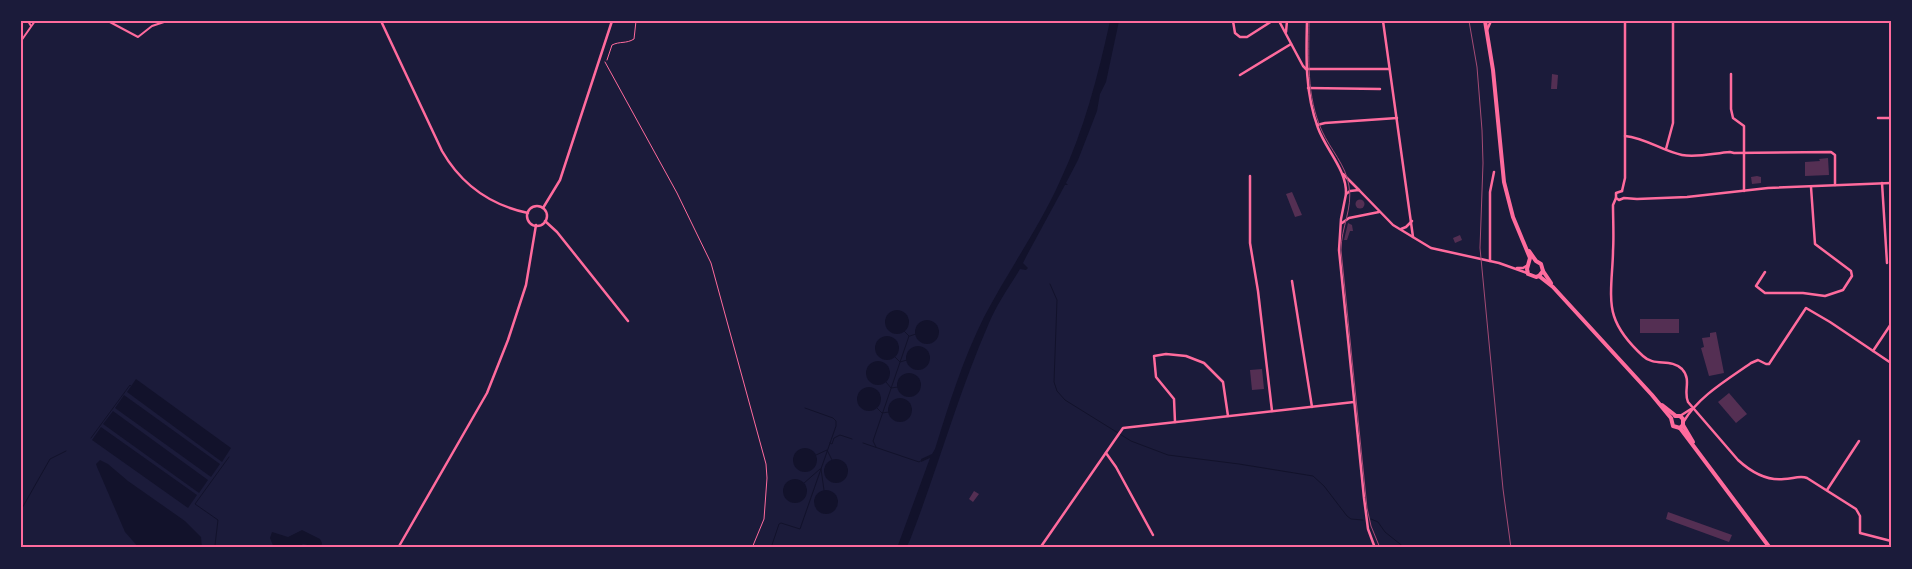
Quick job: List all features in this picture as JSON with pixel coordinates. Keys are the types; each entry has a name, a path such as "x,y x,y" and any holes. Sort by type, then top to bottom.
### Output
{"main road":[{"path":"1485,21 1493,70 1504,182 1512,217 1530,258 1527,269 1528,274 1532,277 1539,276 1543,272"},
{"path":"1527,249 1536,261 1541,264 1543,272 1553,287 1652,395 1672,420 1673,426 1682,425"},
{"path":"1529,264 1536,261"},
{"path":"1539,276 1553,287"},
{"path":"1652,395 1678,416 1695,447 1770,548"},
{"path":"1672,420 1678,416"}],"street":[{"path":"28,21 31,26"},
{"path":"21,41 35,21"},
{"path":"108,21 138,37 152,26 167,21"},
{"path":"381,21 442,151 452,166 466,183 482,195 501,205 528,213"},
{"path":"543,208 560,180 612,21"},
{"path":"1233,21 1235,33 1242,37 1247,37 1272,21"},
{"path":"1279,21 1303,66 1306,68 1389,69"},
{"path":"1286,33 1287,21"},
{"path":"1307,21 1306,68 1308,88 1317,125 1342,173 1345,184 1346,194 1342,212 1339,250 1367,525 1375,548"},
{"path":"1383,21 1390,89 1412,221 1412,237"},
{"path":"1487,31 1491,21"},
{"path":"1624,198 1622,191 1625,178 1625,21"},
{"path":"1666,149 1674,123 1673,21"},
{"path":"1240,75 1291,44"},
{"path":"1731,74 1731,109 1733,118 1744,126 1744,190"},
{"path":"1308,88 1380,89"},
{"path":"1317,125 1396,118"},
{"path":"1878,118 1891,118"},
{"path":"1625,136 1640,138 1686,156 1730,152 1831,152 1835,155 1835,186"},
{"path":"1490,261 1490,192 1494,172"},
{"path":"1342,173 1380,212 1400,229 1431,248 1514,267 1522,268 1529,264"},
{"path":"1250,176 1250,243 1272,411"},
{"path":"1882,183 1887,263"},
{"path":"1616,198 1619,200 1624,198 1687,197 1744,190 1891,183"},
{"path":"1765,272 1756,286 1764,293 1803,294 1821,297 1843,290 1852,276 1851,271 1815,244 1811,187"},
{"path":"1346,194 1350,191 1359,190"},
{"path":"1622,191 1616,193 1613,210 1612,303 1615,319 1628,340 1645,359 1655,363 1672,364 1681,369 1687,380 1686,398 1738,460 1747,468 1756,473 1777,479 1804,477 1827,490 1859,513 1860,534 1891,541"},
{"path":"536,206 543,208 546,213 545,222 536,225 528,220 528,213 536,206"},
{"path":"1342,212 1348,218"},
{"path":"1341,224 1348,218 1380,212"},
{"path":"1400,229 1406,227 1412,221"},
{"path":"545,222 557,232 628,320"},
{"path":"398,548 490,385 508,340 526,285 536,225"},
{"path":"1514,267 1528,274"},
{"path":"1292,281 1312,407"},
{"path":"1678,416 1693,408 1719,385 1754,361 1758,360 1770,364 1806,308 1811,309 1891,363"},
{"path":"1873,351 1891,324"},
{"path":"1176,422 1174,399 1156,377 1154,356 1166,354 1186,356 1204,362 1223,382 1228,416"},
{"path":"1040,548 1121,430 1354,402"},
{"path":"1682,425 1693,408"},
{"path":"1827,490 1859,441"},
{"path":"1106,453 1116,467 1153,535"}],"lane":[{"path":"605,62 677,193 713,269 766,464 767,478 764,518 752,548"}],"path":[{"path":"605,62 609,58 612,45 618,42 628,43 634,39 636,21"}],"shaded area":[{"path":"1110,21 1119,21 1106,82 1100,94 1097,111 1078,160 1066,183 1068,185 1065,185 1023,263 1028,268 1026,270 1020,269 992,317 968,377 910,540 906,548 897,548 930,458 921,462 921,459 932,454 935,449 957,382 976,333 993,300 1043,216 1069,162 1090,102"},
{"path":"897,310 905,314 909,322 905,330 897,334 889,330 885,322 889,314"},
{"path":"927,320 935,324 939,332 935,340 927,344 919,340 915,332 919,324"},
{"path":"887,336 895,340 899,348 895,356 887,360 879,356 875,348 879,340"},
{"path":"918,346 926,350 930,358 926,366 918,370 910,366 906,358 910,350"},
{"path":"878,361 886,365 890,373 886,381 878,385 870,381 866,373 870,365"},
{"path":"909,373 917,377 921,385 917,393 909,397 901,393 897,385 901,377"},
{"path":"136,379 231,448 222,462 127,392"},
{"path":"869,387 877,391 881,399 877,407 869,411 861,407 857,399 861,391"},
{"path":"124,395 220,464 211,477 115,408"},
{"path":"900,398 908,402 912,410 908,418 900,422 892,418 888,410 892,402"},
{"path":"113,411 208,480 199,493 103,424"},
{"path":"101,427 197,495 188,508 92,440"},
{"path":"805,448 813,452 817,460 813,468 805,472 797,468 793,460 797,452"},
{"path":"836,459 844,463 848,471 844,479 836,483 828,479 824,471 828,463"},
{"path":"100,460 185,521 201,537 202,548 139,548 125,532 97,467 96,464"},
{"path":"795,479 803,483 807,491 803,499 795,503 787,499 783,491 787,483"},
{"path":"826,490 834,494 838,502 834,510 826,514 818,510 814,502 818,494"},
{"path":"302,530 320,539 322,543 321,548 303,544 297,548 274,548 270,538 272,532 288,537"}],"building":[{"path":"1552,74 1558,75 1557,89 1551,89"},
{"path":"1828,158 1829,175 1805,176 1805,162 1820,161 1819,159"},
{"path":"1751,177 1761,177 1761,183 1752,184"},
{"path":"1292,192 1302,215 1295,217 1286,194"},
{"path":"1360,200 1364,204 1360,208 1356,204"},
{"path":"1348,223 1352,225 1353,231 1350,231 1347,240 1344,240"},
{"path":"1460,235 1462,240 1455,243 1453,238"},
{"path":"1640,319 1679,319 1679,333 1640,333"},
{"path":"1716,332 1724,373 1709,376 1701,348 1704,347 1702,338 1710,337 1710,333"},
{"path":"1262,369 1264,389 1252,390 1250,370"},
{"path":"1729,393 1747,414 1736,423 1718,402"},
{"path":"974,491 979,494 973,502 969,499"},
{"path":"1668,512 1732,535 1729,542 1666,519"}],"waterway":[{"path":"1050,284 1057,300 1054,382 1057,391 1065,400 1131,441 1168,455 1313,476 1324,486 1347,516 1351,519 1363,520"},
{"path":"904,331 909,336"},
{"path":"910,336 916,334"},
{"path":"876,447 873,441 909,336"},
{"path":"895,357 900,362 907,360"},
{"path":"886,382 891,388 898,387"},
{"path":"91,438 131,386"},
{"path":"771,548 779,524 800,529 836,426 836,421 833,418 805,408"},
{"path":"877,408 882,413 889,412"},
{"path":"830,443 832,444 834,438 840,435 852,439"},
{"path":"863,443 919,462 922,460"},
{"path":"816,455 827,450 832,460"},
{"path":"21,510 50,459 66,451"},
{"path":"217,548 215,545 218,520 195,504 229,457"},
{"path":"803,484 820,469"},
{"path":"821,469 824,490"},
{"path":"1371,519 1378,522 1385,532 1405,548"}],"tram line":[{"path":"1309,21 1309,63 1313,104 1325,138 1345,171 1349,186 1350,194 1341,250 1367,508 1371,526 1380,548"}],"railway":[{"path":"1469,21 1477,67 1482,130 1483,163 1480,248 1503,489 1511,548"}]}
